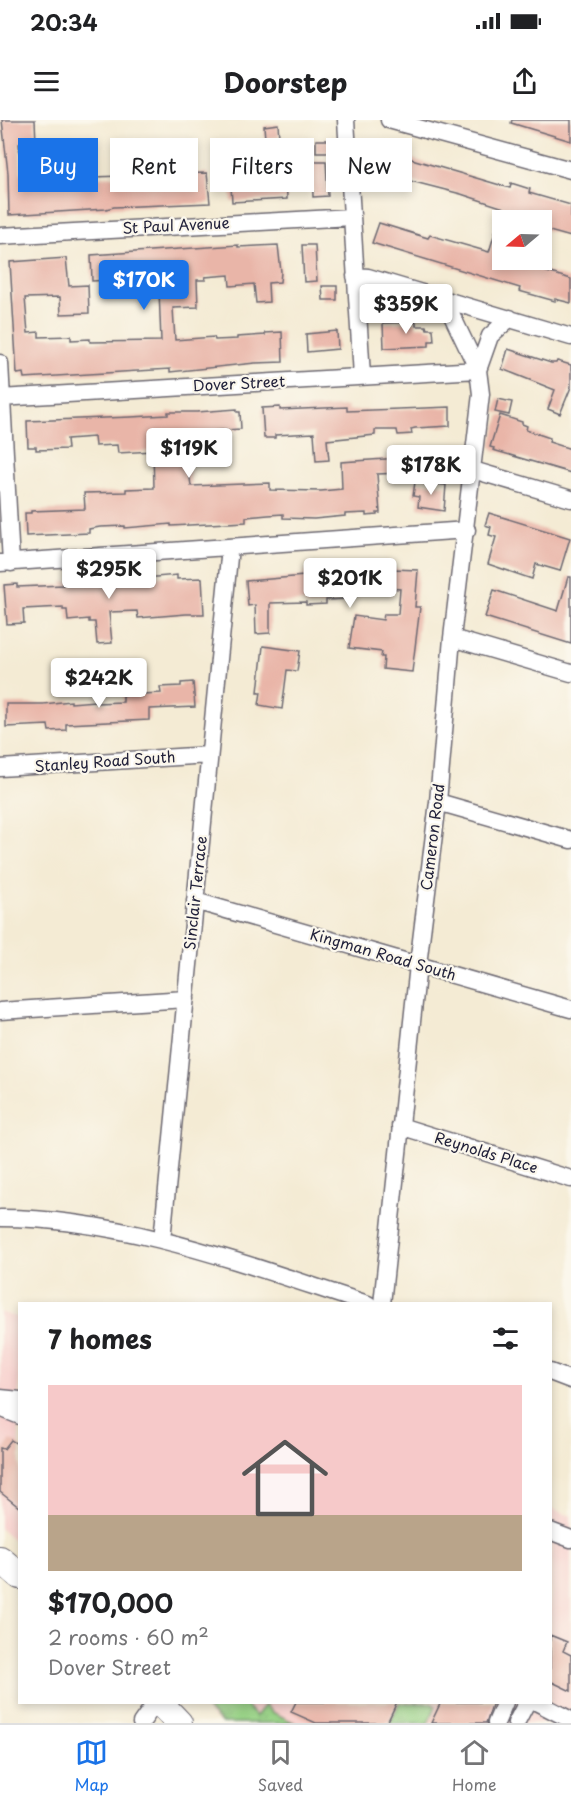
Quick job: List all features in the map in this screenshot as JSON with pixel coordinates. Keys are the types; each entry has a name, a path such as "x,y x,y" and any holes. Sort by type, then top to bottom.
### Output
{"main road":[{"path":"0,1559 18,1574"},
{"path":"160,1704 179,1723"}],"street":[{"path":"346,120 362,376"},
{"path":"389,120 571,170"},
{"name":"St Paul Avenue","path":"0,236 352,217"},
{"path":"355,276 368,277 571,337"},
{"name":"Cameron Road","path":"382,1302 400,1126 438,802 452,638 481,394 478,370 445,301"},
{"name":"Cameron Road","path":"478,370 490,336 510,318"},
{"path":"0,363 5,563 466,530"},
{"name":"Dover Street","path":"1,398 478,370"},
{"path":"473,470 571,499"},
{"name":"Sinclair Terrace","path":"162,1240 230,547"},
{"path":"452,638 571,673"},
{"name":"Stanley Road South","path":"0,768 209,755"},
{"path":"438,802 571,840"},
{"name":"Kingman Road South","path":"195,901 571,1009"},
{"path":"0,1011 186,999"},
{"name":"Reynolds Place","path":"400,1126 571,1179"},
{"path":"0,1218 46,1220 162,1240 362,1302"},
{"path":"552,1373 571,1380"},
{"path":"0,1398 18,1400"},
{"path":"0,1408 18,1416"},
{"path":"0,1419 18,1417"},
{"path":"552,1532 571,1539"},
{"path":"141,1723 156,1704"},
{"path":"496,1723 505,1704"},
{"path":"516,1723 526,1704"},
{"path":"540,1704 571,1720"}],"shaded area":[{"path":"0,1312 18,1318 18,1544 0,1528"},
{"path":"552,1509 571,1516 571,1723 219,1723 200,1704 552,1704"}],"green space":[{"path":"202,1704 244,1704 256,1716 265,1705 272,1712 295,1723 221,1723"},
{"path":"399,1704 436,1706 428,1723 390,1723"}],"building":[{"path":"2,120 35,120 36,138 18,138 18,192 98,192 98,177 110,176 110,192 198,192 198,173 207,173 210,203 9,215 8,173"},
{"path":"512,120 571,120 571,141 511,123"},
{"path":"278,124 279,137 265,138 264,126"},
{"path":"316,140 326,140 326,152 316,152"},
{"path":"412,159 510,188 511,183 530,189 529,193 571,205 571,237 552,232 552,210 503,210 504,208 412,181"},
{"path":"314,161 326,161 328,196 313,197"},
{"path":"231,192 287,192 287,199 232,202"},
{"path":"379,223 428,238 430,235 489,252 492,242 492,270 540,270 571,279 571,303 519,291 520,288 372,243"},
{"path":"238,245 238,247 278,245 280,282 268,283 269,302 256,303 254,284 230,286 229,275 197,280 198,307 173,308 175,340 214,337 215,340 237,339 237,337 282,332 283,362 170,372 170,369 24,378 23,373 17,374 10,262 66,258 69,286 88,285 89,313 61,314 60,297 25,298 28,333 39,332 39,337 71,336 71,340 90,339 90,342 161,341 159,290 151,291 151,281 127,282 125,279 92,281 91,255"},
{"path":"302,245 315,245 317,281 304,282"},
{"path":"322,286 337,286 337,300 323,300"},
{"path":"380,299 392,308 385,318 373,309"},
{"path":"416,322 416,326 433,329 434,341 429,341 429,346 384,348 383,323"},
{"path":"337,331 338,349 307,352 306,334"},
{"path":"508,349 551,363 557,361 571,365 571,387 560,414 548,409 555,390 502,369"},
{"path":"498,399 512,402 509,415 495,412"},
{"path":"280,407 280,410 347,407 347,411 450,407 450,426 415,428 411,429 412,434 398,435 397,430 375,430 375,435 327,440 329,460 316,461 314,433 275,435 275,438 264,438 262,408"},
{"path":"237,409 237,412 240,412 241,429 210,431 210,438 184,440 186,470 189,470 191,486 270,483 270,490 342,489 341,462 400,458 401,473 377,474 380,513 366,516 366,513 345,514 345,516 314,519 283,518 283,514 246,517 246,522 125,528 125,526 100,527 89,529 89,533 26,536 25,513 85,509 84,493 126,492 126,489 154,488 153,451 118,453 117,445 95,446 94,437 67,439 68,449 36,450 36,447 28,447 27,421 168,415 168,412"},
{"path":"500,415 522,422 527,426 526,430 550,438 549,442 571,449 571,473 493,450 494,448 490,447"},
{"path":"415,482 446,485 444,511 418,507 419,497 413,496"},
{"path":"489,513 570,538 560,571 536,564 532,579 488,564 496,537 489,535 491,527 485,525"},
{"path":"392,569 418,570 415,607 420,607 412,672 383,669 382,652 349,648 354,616 383,620 384,614 398,614 400,589 351,585 352,594 347,595 347,599 326,600 326,604 270,603 270,633 256,634 255,605 248,606 246,581 304,576 304,572 320,571 392,575"},
{"path":"177,575 177,579 202,578 204,614 138,618 137,611 109,612 112,643 97,644 95,622 89,622 89,619 68,621 67,610 63,610 63,607 23,609 24,623 7,624 4,585 17,584 17,587 63,585 62,582 91,581 91,583"},
{"path":"568,577 571,577 571,644 485,617 494,590 558,611"},
{"path":"263,646 300,651 297,671 287,670 282,709 259,705 261,692 258,692"},
{"path":"193,682 195,707 149,709 149,720 66,724 66,730 49,731 48,725 6,727 6,704 71,701 71,703 123,702 123,695 161,693 160,687 181,686 181,683"},
{"path":"11,1440 18,1445 18,1506 0,1492 0,1448 4,1449"},
{"path":"552,1636 567,1642 563,1651 571,1655 571,1691 552,1682"},
{"path":"295,1704 396,1704 387,1723 316,1723 291,1712"},
{"path":"440,1704 492,1704 486,1723 431,1723"}]}
